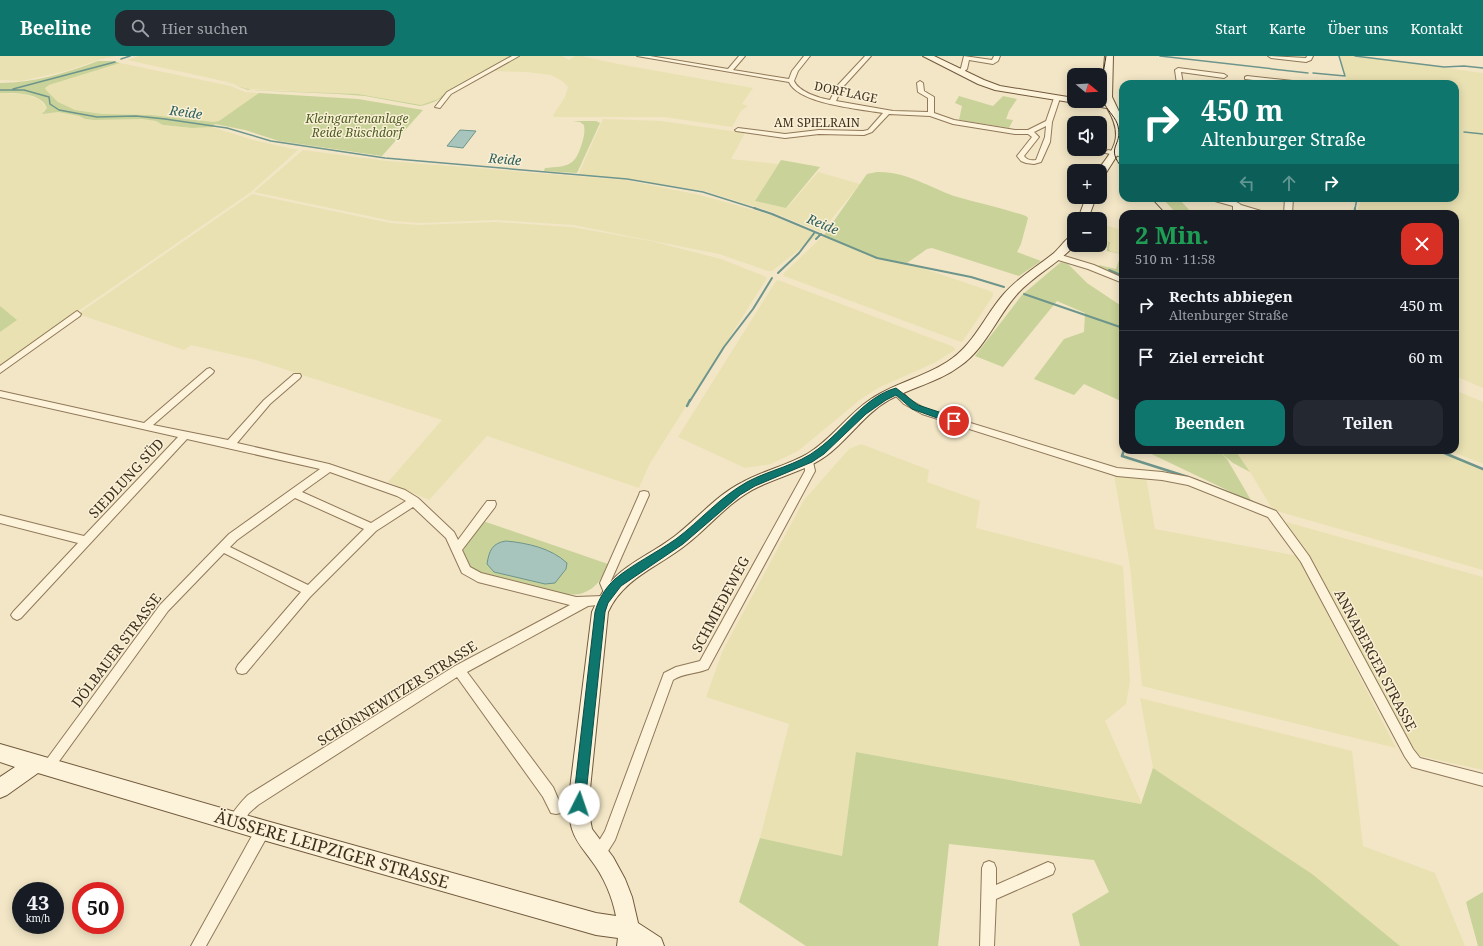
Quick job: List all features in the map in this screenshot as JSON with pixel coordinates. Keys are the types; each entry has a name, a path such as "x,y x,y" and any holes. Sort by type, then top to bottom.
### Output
{"main road":[{"path":"927,56 998,88 1067,100"},
{"path":"1101,68 1103,56"},
{"path":"1107,98 1109,56"},
{"path":"1107,108 1119,120"},
{"path":"1107,165 1115,154 1119,142"},
{"path":"653,946 629,938 622,897 617,885 582,830 579,804 600,612 606,596 630,573 680,541 737,492 752,484 809,460 821,452 863,412 883,398 938,373 964,357 978,342 1014,290 1058,257 1067,246"},
{"name":"ÄUSSERE LEIPZIGER STRASSE","path":"0,753 235,822 596,924 629,938"},
{"path":"0,788 42,766"}],"street":[{"path":"438,107 449,93 516,56"},
{"path":"640,56 791,81"},
{"path":"681,64 689,56"},
{"path":"728,71 742,56"},
{"name":"DORFLAGE","path":"807,56 795,71 791,81 794,87 804,94 817,99 887,112 931,114 945,120 964,124 1015,132 1029,132"},
{"path":"832,102 839,87 868,56"},
{"path":"961,72 964,69 966,57 993,62 996,60 997,56"},
{"path":"1271,56 1306,60 1309,59 1310,56"},
{"path":"1179,80 1178,70 1224,76"},
{"path":"1216,75 1218,80"},
{"path":"920,83 921,92 931,97 931,114"},
{"path":"1049,122 1029,132 1036,138 1022,154 1021,158 1028,162 1036,163 1039,161 1057,98"},
{"name":"AM SPIELRAIN","path":"738,130 785,136 819,132 864,134 870,131 887,112"},
{"path":"1223,202 1252,210"},
{"path":"1058,257 1091,267 1119,279"},
{"path":"0,370 78,314"},
{"path":"146,426 210,371"},
{"path":"230,444 267,402 297,376"},
{"name":"ANNABERGER STRASSE","path":"896,391 907,402 925,412 1116,472 1162,476 1190,481 1272,514 1305,559 1409,753 1416,763 1483,780"},
{"path":"0,394 230,444 328,468 400,493 414,501 450,535 466,570 478,577 576,602 584,603 606,596 605,583 644,495"},
{"name":"SIEDLUNG SÜD","path":"17,615 185,435"},
{"name":"SCHMIEDEWEG","path":"598,854 610,835 668,676 673,672 698,668 704,665 810,471 809,460"},
{"name":"DÖLBAUER STRASSE","path":"42,766 164,608 233,537 328,468"},
{"path":"294,493 372,528"},
{"path":"242,669 309,591 372,528 414,501"},
{"path":"457,549 491,504"},
{"path":"0,519 87,541"},
{"path":"223,548 309,591"},
{"name":"SCHÖNNEWITZER STRASSE","path":"235,822 244,808 253,800 459,670 584,603"},
{"path":"459,670 548,792 556,808"},
{"path":"198,946 263,830"},
{"path":"987,946 989,868"},
{"path":"989,895 1048,869"}],"shaded area":[{"path":"0,56 115,56 66,71 22,81 0,80"},
{"path":"139,56 509,56 448,91 438,99 421,105 358,94 248,89 228,82 127,60"},
{"path":"520,56 562,56 569,60 575,56 582,56 618,64 753,88 742,104 748,106 741,111 732,127 664,117 554,117 553,115 565,97 568,87 562,81 551,75 527,72 494,71"},
{"path":"1339,56 1357,56 1483,73 1483,388 1459,378 1459,210 1358,210 1360,202 1459,202 1459,80 1346,80"},
{"path":"120,63 231,86 245,92 259,93 219,121 213,122 151,115 102,114 75,110 58,102 45,88 49,85"},
{"path":"0,93 23,94 39,99 47,108 42,112 58,112 94,120 142,119 156,121 166,126 192,128 212,127 253,140 298,150 251,192 0,365"},
{"path":"603,119 661,121 745,133 731,159 778,164 755,201 787,208 818,172 860,184 821,232 772,212 705,191 628,179 578,175"},
{"path":"303,150 387,161 625,180 700,195 771,215 818,235 772,271 768,271 719,254 573,225 495,220 421,223 392,221 254,192"},
{"path":"252,194 390,223 420,225 495,222 572,227 651,241 721,259 767,278 649,465 639,488 487,436 429,500 388,482 442,420 256,360 191,345 184,350 78,314"},
{"path":"1107,226 1119,229 1119,253 1111,251 1109,248 1109,242 1107,241"},
{"path":"823,236 877,258 907,263 990,291 993,293 993,296 961,342 784,276 783,274"},
{"path":"778,280 954,347 955,350 934,363 878,388 861,399 798,451 771,464 745,468 678,437"},
{"path":"1459,392 1483,402 1483,464 1458,454"},
{"path":"861,444 929,470 927,482 980,501 976,528 1123,566 1130,682 1126,704 1105,721 1142,804 856,752 842,856 760,838 789,724 706,697 723,650 804,500 849,449"},
{"path":"1238,454 1447,454 1483,469 1483,570 1273,510"},
{"path":"1114,475 1146,478 1155,529 1298,556 1396,748 1142,686 1130,566"},
{"path":"1286,522 1483,577 1483,770 1416,755 1311,559"},
{"path":"1140,698 1352,751 1363,846 1435,873 1465,946 1400,946 1311,874 1153,768"}],"green space":[{"path":"509,56 513,56 447,93 438,100 420,106 365,96 248,90 234,85 251,90 358,94 421,105 438,99 448,91"},
{"name":"Kleingartenanlage Reide Büschdorf","path":"98,61 114,61 120,63 49,85 45,88 46,90 58,102 75,110 102,114 151,115 213,122 219,121 259,93 358,99 423,110 382,156 279,141 245,130 215,124 212,127 192,128 163,125 156,121 142,119 94,120 58,112 42,114 47,108 44,103 33,96 26,94 0,93 0,83 13,83 38,79 74,70"},
{"path":"959,96 993,106 1003,96 1017,99 1009,111 1006,119 1013,120 1009,128 959,120 962,106 955,103"},
{"path":"573,121 596,121 600,123 577,173 544,171 545,168 560,167 570,164 576,157 583,139 584,125 580,122"},
{"path":"781,160 820,167 786,208 755,201"},
{"path":"877,172 897,174 917,180 954,196 1026,216 1028,218 1021,244 1017,252 1041,261 1019,276 932,248 927,249 907,263 877,258 824,235 867,174"},
{"path":"1166,202 1182,202 1189,210 1173,210"},
{"path":"1107,241 1110,242 1110,251 1119,254 1107,251"},
{"path":"1119,260 1119,276 1098,267 1099,265 1116,269"},
{"path":"1061,262 1068,264 1087,283 1119,304 1119,400 1084,384 1074,395 1034,379 1064,339 1084,332 1085,313 1057,301 1003,367 975,356 1022,295"},
{"path":"0,306 17,320 0,332"},
{"path":"1151,454 1222,454 1227,459 1252,502"},
{"path":"1222,454 1238,454 1250,472 1233,463"},
{"path":"483,521 608,564 602,578 596,585 588,591 576,594 560,593 520,583 487,578 472,569 464,559 463,555 463,550 467,541"},
{"path":"856,752 1141,804 1153,768 1312,874 1400,946 1080,946 1072,914 1109,892 1094,860 949,844 938,946 806,946 739,902 760,838 842,856"},
{"path":"1483,892 1483,946 1478,946 1466,902"}],"water":[{"path":"460,130 476,131 463,148 447,146"},
{"path":"506,541 522,543 546,550 567,563 566,569 555,583 545,584 494,572 487,564 490,552 494,546"}],"waterway":[{"path":"121,59 130,56"},
{"path":"1160,56 1308,73"},
{"path":"1313,73 1345,76 1339,56"},
{"path":"1355,56 1444,67 1464,66 1483,68"},
{"path":"13,89 115,62"},
{"name":"Reide","path":"0,90 24,90 49,97 50,104 59,110 97,117 136,116 165,119 227,128 271,141 385,158 627,179 703,192 757,209"},
{"path":"1464,132 1483,134"},
{"path":"1355,209 1356,202"},
{"name":"Reide","path":"757,209 815,232"},
{"path":"778,273 799,253 815,232"},
{"name":"Reide","path":"815,232 821,234"},
{"name":"Reide","path":"816,239 821,234"},
{"name":"Reide","path":"821,234 877,258 971,277 1004,287"},
{"path":"1109,270 1119,274"},
{"path":"690,401 724,347 753,309 772,278"},
{"name":"Reide","path":"1024,294 1119,327"},
{"path":"687,406 690,400"},
{"path":"1123,454 1122,456 1188,477"},
{"name":"Reide","path":"1447,454 1483,469"},
{"path":"1193,479 1252,502"}],"tram line":[{"path":"1106,56 1102,81 1102,94 1105,105 1117,123 1119,133"},
{"path":"1119,133 1114,151 1119,163"},
{"path":"1155,202 1162,210"}],"route":[{"path":"579,804 600,612 603,601 609,592 630,573 680,541 737,492 752,484 809,460 821,452 863,412 896,391 907,402 915,407 925,412 954,421"}]}
